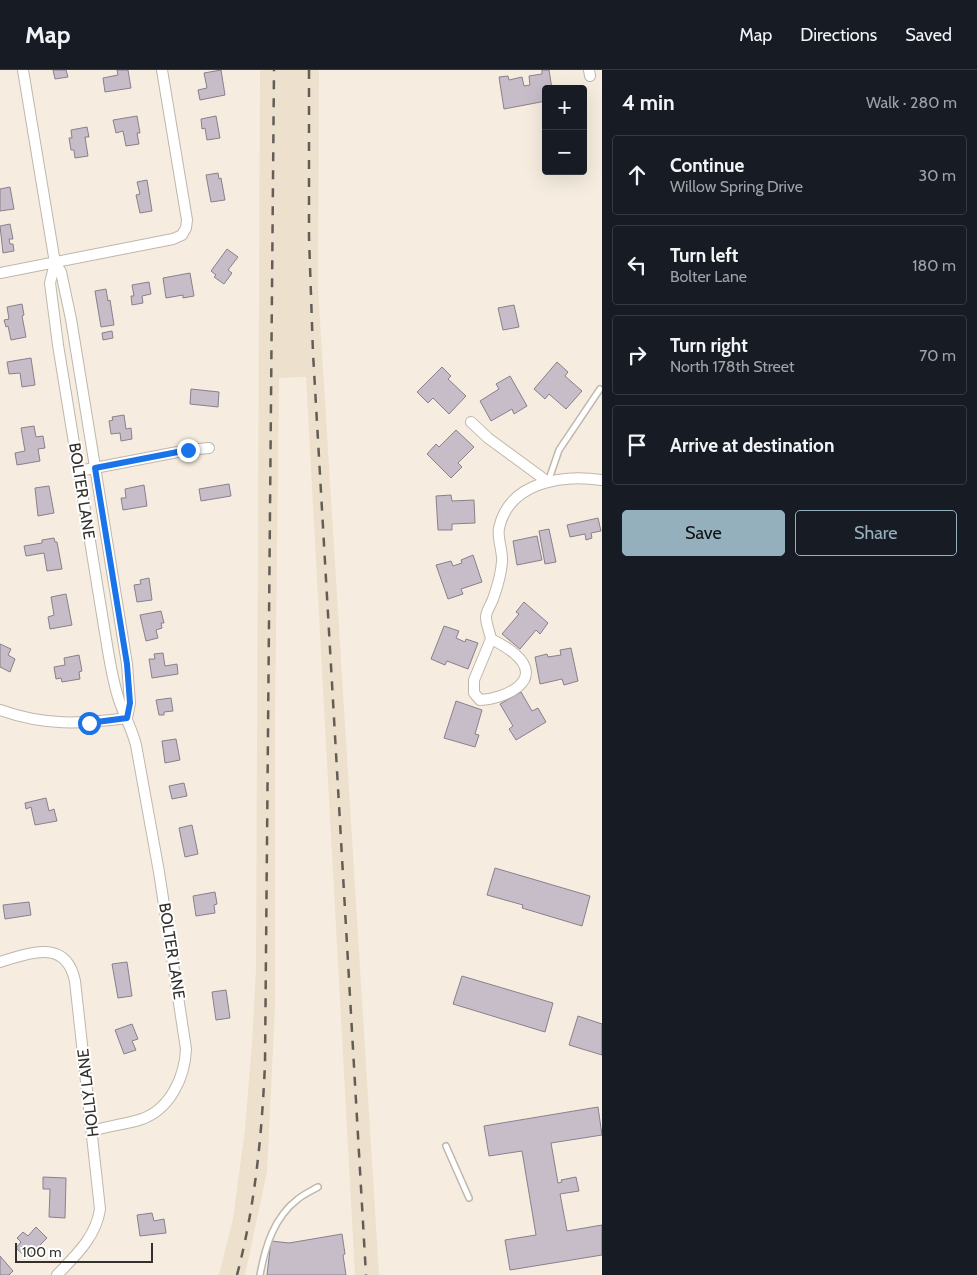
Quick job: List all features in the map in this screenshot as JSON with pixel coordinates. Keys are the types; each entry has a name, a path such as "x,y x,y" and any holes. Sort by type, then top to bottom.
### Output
{"street":[{"name":"BOLTER LANE","path":"23,70 56,263 66,289 127,664 130,703 127,718"},
{"path":"0,273 146,245 182,235 186,228 187,220 162,70"},
{"name":"BOLTER LANE","path":"56,263 50,283 58,346 113,678 119,702 127,718 136,745 185,1030 186,1060 182,1075 166,1102 155,1112 142,1119 92,1131"},
{"path":"471,422 488,438 548,482"},
{"path":"79,471 188,450 209,448"},
{"path":"492,639 516,654 524,665 526,674 520,685 508,694 494,699 480,700 474,693 474,680 492,639 486,616 493,599 502,562 498,530 503,516 512,501 526,489 548,482 567,479 602,480"},
{"path":"0,710 35,720 62,724 127,718"},
{"name":"HOLLY LANE","path":"4,961 29,953 48,952 64,959 73,972 100,1209 98,1222 91,1237 57,1275"}],"lane":[{"path":"548,482 559,450 600,389"},
{"path":"446,1146 469,1198"},
{"path":"260,1275 264,1250 270,1235 282,1215 297,1200 318,1187"}],"shaded area":[{"path":"260,70 319,70 318,288 379,1275 355,1275 306,377 279,378 275,717 275,1007 267,1172 245,1275 219,1275 233,1219 245,1129 256,969"}],"building":[{"path":"53,70 66,70 68,77 55,79"},
{"path":"117,70 128,70 131,88 105,92 103,78 118,75"},
{"path":"221,70 225,95 200,100 198,90 207,88 204,73"},
{"path":"542,70 549,70 551,85 542,85 542,102 504,109 499,77 508,76 509,80 522,77 524,86 530,85 529,76 542,74"},
{"path":"137,116 140,133 137,133 139,144 126,146 123,131 116,133 113,120"},
{"path":"216,116 220,138 207,140 205,128 202,129 201,119"},
{"path":"87,127 89,137 85,137 88,156 75,158 74,150 71,150 69,138 72,138 71,130"},
{"path":"218,173 219,179 221,178 225,200 211,202 206,175"},
{"path":"147,180 152,211 140,213 136,195 140,194 137,182"},
{"path":"10,187 14,209 0,211 0,189"},
{"path":"10,224 13,239 9,239 10,244 13,244 14,251 3,253 0,226"},
{"path":"227,249 238,257 228,270 232,273 224,284 214,277 216,275 211,271"},
{"path":"190,273 194,296 183,298 183,295 166,298 163,278"},
{"path":"149,282 151,294 142,296 143,303 132,305 131,296 134,296 132,285"},
{"path":"106,289 108,301 110,300 114,325 101,327 95,291"},
{"path":"22,304 26,337 11,340 8,326 6,327 4,320 9,319 7,307"},
{"path":"514,305 519,327 503,330 498,308"},
{"path":"112,331 113,338 103,340 102,333"},
{"path":"31,358 35,385 22,387 20,373 9,374 7,362"},
{"path":"557,362 568,372 565,376 582,391 566,409 549,394 545,399 534,389"},
{"path":"442,367 451,376 448,379 466,396 449,414 433,398 428,403 417,392"},
{"path":"510,376 527,406 514,414 512,409 491,421 480,401 499,389 496,384"},
{"path":"191,389 219,392 218,407 190,404"},
{"path":"124,415 126,429 131,428 132,439 121,441 120,433 111,434 109,421 113,420 112,417"},
{"path":"34,426 36,437 43,436 45,448 38,449 40,461 17,465 15,453 25,451 21,428"},
{"path":"456,430 474,447 458,463 462,467 451,478 427,454 436,444 439,447"},
{"path":"229,484 231,496 201,501 199,489"},
{"path":"144,485 147,506 123,510 121,498 126,498 125,489"},
{"path":"49,486 54,513 38,516 35,488"},
{"path":"451,495 452,501 474,500 475,523 452,524 452,530 438,530 436,496"},
{"path":"598,518 601,531 591,533 592,538 586,540 585,534 570,537 567,525"},
{"path":"549,529 556,562 545,564 539,531"},
{"path":"537,536 542,560 517,565 513,541"},
{"path":"54,538 55,542 57,542 62,569 47,571 44,553 26,556 24,546 42,543 42,540"},
{"path":"473,555 482,582 461,589 463,594 448,599 436,565 451,561 453,566 462,563 461,560"},
{"path":"149,578 152,600 137,602 134,585 141,584 140,580"},
{"path":"66,594 72,625 50,629 48,617 54,615 51,597"},
{"path":"524,602 548,623 540,634 536,630 520,649 502,634 519,614 516,612"},
{"path":"161,611 164,623 161,623 162,628 156,630 158,638 146,641 140,615"},
{"path":"444,626 459,631 456,638 465,642 466,639 478,643 468,669 447,661 445,665 431,659"},
{"path":"0,644 11,649 8,655 15,659 10,672 0,667"},
{"path":"571,648 578,681 564,685 562,679 540,684 535,657 547,654 548,657 561,655 560,650"},
{"path":"163,653 165,666 177,664 178,674 152,678 149,659 155,659 154,654"},
{"path":"79,655 82,671 79,672 80,679 62,682 61,678 56,679 54,667 65,665 64,658"},
{"path":"521,692 532,711 538,708 546,722 516,740 509,729 513,726 500,704"},
{"path":"171,698 173,711 164,712 164,715 159,715 156,700"},
{"path":"456,701 482,710 475,734 479,735 475,747 444,738"},
{"path":"176,739 180,760 165,763 162,741"},
{"path":"184,783 187,796 172,799 169,786"},
{"path":"46,798 49,811 54,809 57,821 35,825 31,807 26,809 25,803"},
{"path":"192,825 198,854 185,857 179,828"},
{"path":"495,868 590,896 582,926 522,908 523,905 487,895"},
{"path":"215,892 217,904 214,905 215,913 196,916 193,896"},
{"path":"29,902 31,915 5,919 3,905"},
{"path":"127,962 132,996 118,998 112,964"},
{"path":"462,976 553,1003 545,1032 453,1004"},
{"path":"226,990 230,1018 216,1020 212,992"},
{"path":"578,1016 602,1024 602,1055 569,1045"},
{"path":"132,1024 138,1039 132,1041 136,1050 124,1054 115,1030"},
{"path":"598,1107 602,1135 551,1143 558,1183 562,1182 561,1180 576,1177 579,1191 560,1194 567,1231 602,1225 602,1255 510,1270 505,1240 536,1235 522,1151 489,1156 484,1126"},
{"path":"43,1177 66,1178 65,1218 49,1217 50,1189 43,1189"},
{"path":"152,1213 154,1221 164,1219 166,1233 140,1236 137,1215"},
{"path":"36,1227 47,1238 27,1258 16,1248 21,1242 17,1238 23,1232 28,1236"},
{"path":"342,1234 346,1275 267,1275 271,1241 289,1243"},
{"path":"0,1256 13,1271 9,1275 0,1275"}],"railway":[{"path":"237,1275 249,1223 257,1170 265,1063 274,70"},
{"path":"309,70 309,237 313,353 366,1275"}],"route":[{"path":"89,723 127,718 130,703 127,664 95,468 188,450"}]}
